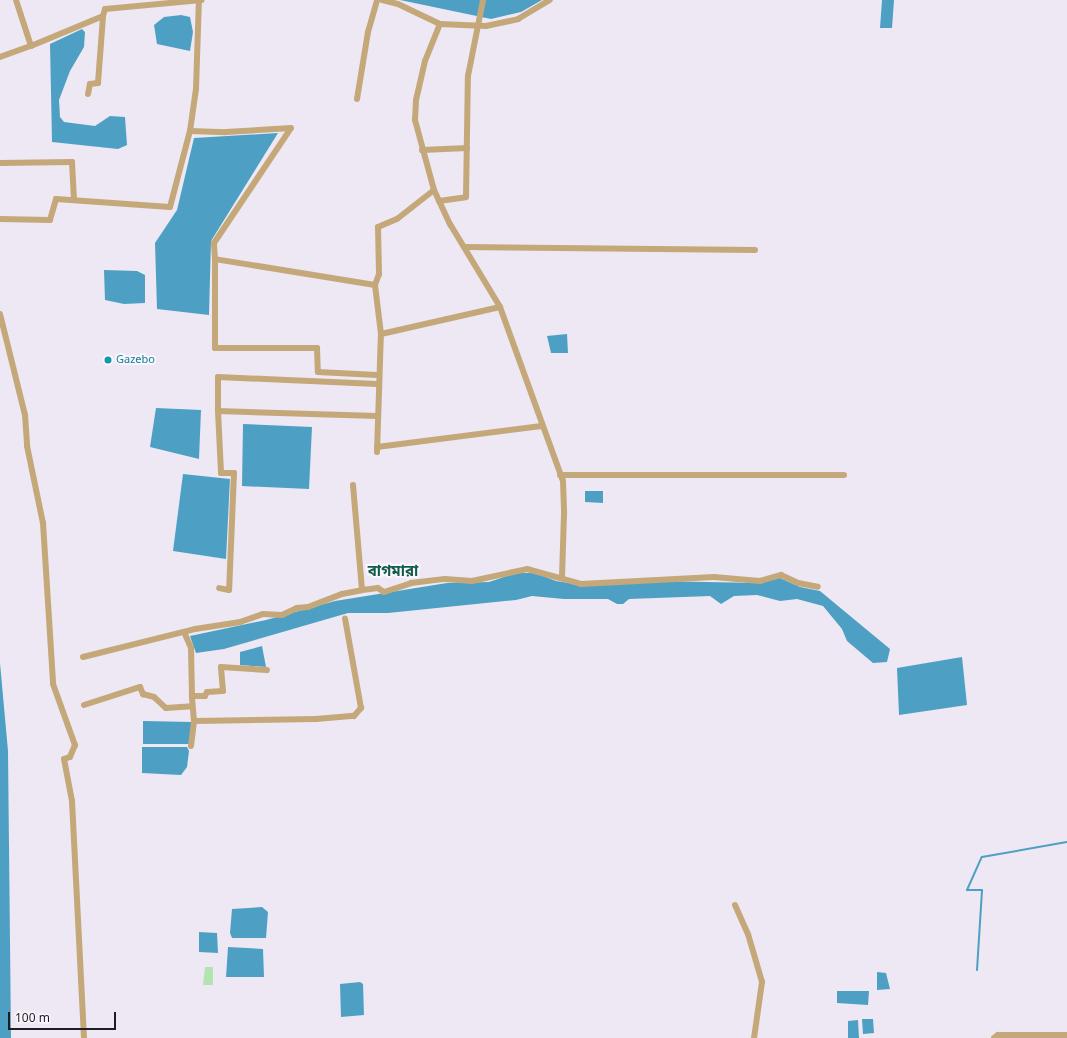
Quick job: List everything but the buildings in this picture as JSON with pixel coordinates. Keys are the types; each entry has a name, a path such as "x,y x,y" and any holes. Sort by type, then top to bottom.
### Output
{"street":[{"path":"16,0 31,46"},
{"path":"0,218 50,220 56,199 170,206 190,131 198,70 200,0"},
{"path":"88,94 90,84 98,84 103,16 105,10 203,0"},
{"path":"357,99 368,32 377,0"},
{"path":"382,0 398,4 440,24 480,23 518,19 550,0"},
{"path":"439,202 466,197 468,76 480,23 483,0"},
{"path":"0,57 31,46 103,16"},
{"path":"440,24 426,61 416,100 415,120 434,190 450,224 500,307 560,475 564,514 562,577"},
{"path":"190,131 226,132 291,128 214,243 215,348 317,348 318,372 377,375"},
{"path":"422,150 467,148"},
{"path":"0,163 72,162 74,200"},
{"path":"434,190 397,219 378,227 379,274 375,285 380,334 377,375 377,449 542,426"},
{"path":"465,247 755,250"},
{"path":"215,259 375,285"},
{"path":"380,334 500,307"},
{"path":"0,314 26,414 27,446 43,523 53,684 75,745 70,756 64,759 72,801 84,1038"},
{"path":"219,588 229,590 234,473 221,473 218,377 377,384"},
{"path":"218,411 377,416"},
{"path":"560,475 844,475"},
{"path":"353,485 362,590"},
{"path":"82,657 184,632 240,622 263,614 282,614 362,590 378,588 384,592 411,583 445,579 472,581 527,568 590,584 639,579 714,577 760,581 780,575 798,583 818,587"},
{"path":"194,721 316,719 354,716 361,708 345,618"},
{"path":"184,632 190,648 194,721 191,746"},
{"path":"192,696 205,696 207,692 223,691 221,667 267,670"},
{"path":"84,705 140,687 142,694 154,697 166,708 192,706"},
{"path":"735,905 748,934 762,982 754,1038"},
{"path":"994,1038 998,1035 1067,1035"}],"green space":[{"path":"205,967 213,967 213,985 203,985"}],"water":[{"path":"400,0 542,0 521,12 491,19"},
{"path":"882,0 894,0 892,28 880,28"},
{"path":"181,15 190,17 193,32 190,51 157,44 154,25 164,17"},
{"path":"82,29 85,32 84,47 70,71 59,100 60,117 64,122 95,126 110,116 125,117 127,145 118,149 52,142 50,44"},
{"path":"278,133 211,241 209,315 157,309 155,243 177,210 194,138"},
{"path":"104,270 137,271 145,275 145,303 124,304 105,300"},
{"path":"567,334 568,353 551,353 547,336"},
{"path":"156,408 201,410 199,459 150,447"},
{"path":"243,424 312,427 309,489 242,486"},
{"path":"183,474 230,479 226,559 173,551"},
{"path":"585,491 603,491 603,503 585,502"},
{"path":"516,573 535,573 556,581 587,586 656,581 757,583 780,578 800,587 820,591 890,649 887,662 873,663 847,641 842,629 823,606 797,599 780,601 757,595 734,596 721,604 710,596 629,599 623,604 617,604 608,599 564,599 532,596 516,600 388,613 348,613 224,649 196,653 190,636 266,620 335,601 447,583 489,582"},
{"path":"262,646 266,667 240,665 240,652"},
{"path":"962,657 967,705 899,715 897,668"},
{"path":"0,663 8,751 11,1038 0,1038"},
{"path":"143,721 192,722 190,744 143,744"},
{"path":"142,747 187,747 189,751 187,767 181,775 142,773"},
{"path":"262,907 268,912 266,938 232,938 230,933 232,909"},
{"path":"199,932 217,933 218,953 199,952"},
{"path":"228,947 263,949 264,977 226,977"},
{"path":"877,972 886,973 890,989 877,990"},
{"path":"360,982 363,984 364,1015 341,1017 340,984"},
{"path":"837,991 869,991 868,1005 837,1003"},
{"path":"862,1019 873,1019 874,1033 863,1034"},
{"path":"858,1020 859,1038 848,1038 848,1021"}],"waterway":[{"path":"977,970 982,890 967,890 982,857 1067,842"}],"place":[{"name":"Gazebo","path":"108,360"}],"district":[{"name":"বাগমারা","path":"393,573"}]}
